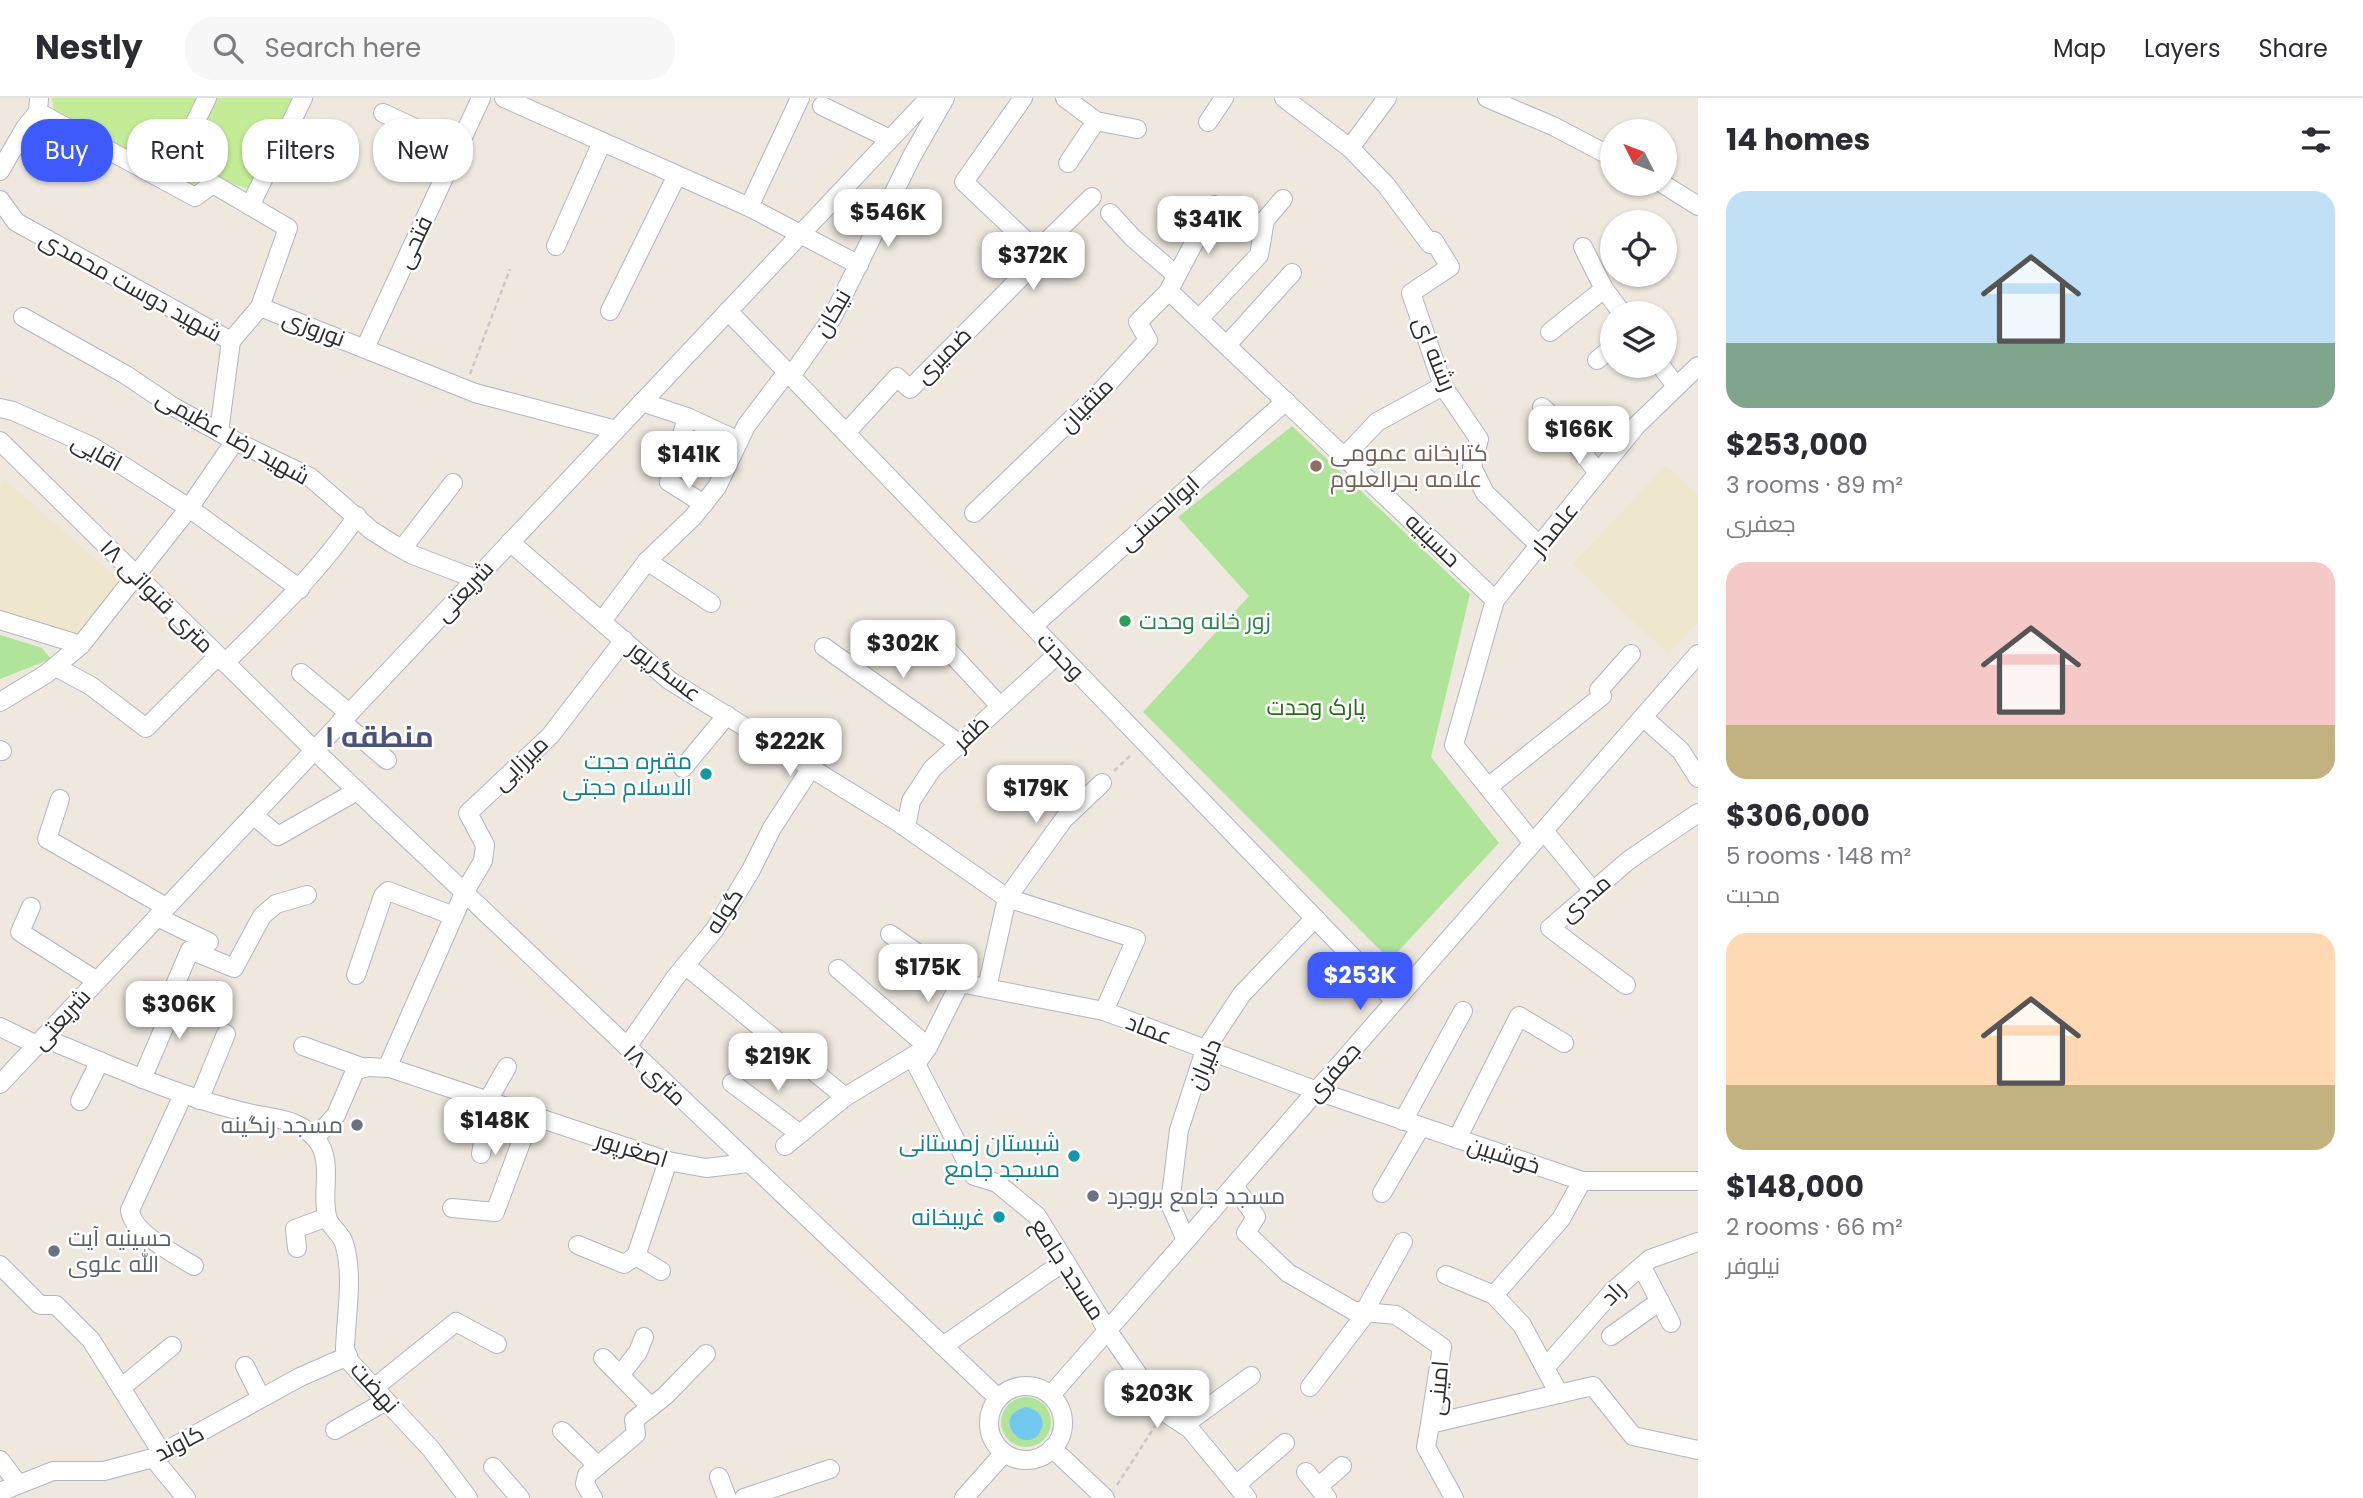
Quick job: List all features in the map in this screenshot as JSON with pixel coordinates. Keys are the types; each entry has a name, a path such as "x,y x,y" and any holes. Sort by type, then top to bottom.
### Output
{"street":[{"path":"197,119 207,98"},
{"path":"250,206 303,98"},
{"name":"فتحی","path":"471,119 481,98"},
{"path":"504,98 749,206 859,265"},
{"path":"749,206 800,98"},
{"name":"شریعتی","path":"0,1084 929,98"},
{"name":"نیکان","path":"602,621 647,561 718,487 746,426 832,318 912,156 946,98"},
{"path":"1023,98 964,181 1037,251 1091,197"},
{"path":"1065,98 1096,121 1137,129"},
{"path":"1208,122 1224,98"},
{"path":"1284,98 1350,148 1387,98"},
{"path":"1494,99 1600,151"},
{"path":"0,171 38,105"},
{"name":"نوروزی","path":"38,105 195,197 213,184 288,228 260,307 464,389 616,430"},
{"path":"822,106 890,139"},
{"path":"383,113 396,119"},
{"path":"1068,163 1096,121"},
{"path":"556,246 602,142"},
{"name":"رشنه ای","path":"1350,148 1386,185 1430,244 1434,242 1450,267 1411,293 1443,386 1479,439 1472,467 1485,494 1540,546"},
{"path":"610,311 677,175"},
{"name":"فتحی","path":"365,348 442,182"},
{"path":"1677,193 1698,206"},
{"path":"1199,319 1259,255 1265,220 1283,199"},
{"name":"شهید دوست محمدی","path":"0,200 16,222 231,341 260,307"},
{"path":"1172,283 1214,205"},
{"name":"حسینیه","path":"1111,213 1172,283 1199,319 1495,600"},
{"path":"1583,247 1613,301"},
{"name":"ضمیری","path":"846,433 897,377 910,388 1042,256 1037,251"},
{"path":"1227,345 1292,274"},
{"name":"متقیان","path":"974,513 1102,390 1148,340 1138,322 1172,283"},
{"path":"1550,332 1604,289"},
{"name":"وحدت","path":"728,311 1395,1001"},
{"name":"شهید رضا عظیمی","path":"23,317 125,374 172,406 235,441 310,477 371,530 402,549 476,579"},
{"path":"219,432 231,341"},
{"name":"علمدار","path":"1495,600 1636,426 1698,366"},
{"path":"1670,378 1676,386"},
{"path":"1345,456 1377,422 1443,386"},
{"name":"ابوالحسنی","path":"1033,626 1286,401"},
{"path":"642,402 687,417 739,441"},
{"path":"1542,407 1560,423 1598,473"},
{"name":"اقایی","path":"0,408 13,411 91,446 189,508 300,589"},
{"path":"687,417 669,482 704,504"},
{"name":"۱۸ متری قنواتی","path":"0,441 314,750"},
{"path":"0,702 56,667 81,645 189,508 235,441"},
{"path":"402,549 453,483"},
{"path":"56,667 91,686 146,728 300,589 357,516"},
{"name":"عسگرپور","path":"510,542 669,680 906,827 1007,898"},
{"path":"647,561 710,603"},
{"path":"1495,600 1454,745 1488,787 1593,891"},
{"path":"0,621 81,645"},
{"path":"936,637 1000,706"},
{"name":"میرزایی","path":"464,893 483,861 485,845 468,813 550,736 624,640"},
{"path":"824,647 960,744"},
{"name":"ظفر","path":"906,827 911,801 932,769 1059,653"},
{"path":"1488,787 1602,696 1599,690 1631,654"},
{"name":"جعفری","path":"1051,1395 1698,654"},
{"path":"301,673 387,760"},
{"path":"683,768 727,715"},
{"path":"1643,717 1681,751 1698,778"},
{"name":"۱۸ متری","path":"314,750 998,1398"},
{"name":"گوله","path":"626,1047 685,965 715,929 751,870 772,828 811,768"},
{"path":"987,988 1007,898 1063,820 1102,783"},
{"path":"253,815 278,836 357,791"},
{"path":"60,799 47,839 209,942"},
{"name":"مددی","path":"1626,985 1550,928 1629,860 1698,813"},
{"path":"356,975 383,896 388,891 454,916"},
{"path":"387,1068 464,893"},
{"path":"142,1079 181,988 175,985 190,950 234,968 262,916 276,904 307,895"},
{"name":"عماد","path":"1007,898 1136,939 1104,1011 1317,1091"},
{"path":"31,907 20,932 97,981"},
{"name":"دلیران","path":"1186,1240 1170,1204 1179,1130 1205,1050 1242,994 1315,918"},
{"path":"890,934 960,983 1104,1011"},
{"path":"685,965 845,1097"},
{"path":"838,969 928,1047"},
{"path":"785,1146 845,1097 928,1047 960,983"},
{"path":"1403,1121 1463,1011"},
{"path":"1457,1139 1519,1016 1564,1043"},
{"path":"0,1027 100,1061 191,1097 302,1126 322,1147 327,1217 295,1230 297,1248"},
{"path":"194,1266 142,1232 131,1220 130,1210 226,1034"},
{"name":"اصغرپور","path":"303,1046 364,1068 387,1068 668,1161 706,1168 748,1163"},
{"name":"مسجد جامع","path":"928,1047 916,1064 974,1176 997,1184 1037,1216 1108,1331 1164,1412"},
{"path":"80,1101 100,1061"},
{"path":"315,1138 336,1115 355,1071 364,1068"},
{"path":"481,1154 484,1137 481,1132 487,1102 507,1068"},
{"path":"732,1083 800,1134"},
{"name":"خوشبین","path":"1317,1091 1582,1181 1698,1181"},
{"path":"452,1208 495,1212 531,1116"},
{"path":"1382,1193 1420,1128"},
{"path":"578,1245 624,1264 636,1256 668,1161"},
{"path":"1494,1295 1561,1219 1582,1181"},
{"name":"امینی","path":"1235,1187 1256,1217 1246,1233 1288,1273 1354,1311 1396,1315 1442,1347 1430,1424 1593,1386 1633,1436 1698,1450"},
{"name":"نهضت","path":"327,1217 344,1240 348,1271 345,1349 350,1362 431,1449 468,1498"},
{"path":"1310,1387 1365,1312 1403,1242"},
{"name":"راد","path":"1545,1368 1613,1291 1650,1259 1698,1242"},
{"path":"636,1256 661,1271"},
{"path":"943,1346 1065,1261"},
{"path":"0,1265 40,1305 56,1305 91,1340 122,1387 158,1455 186,1498"},
{"path":"1642,1266 1671,1323"},
{"path":"1446,1275 1494,1295 1522,1325 1559,1394"},
{"path":"1611,1336 1660,1301"},
{"path":"335,1430 380,1395 456,1322 497,1343"},
{"path":"620,1375 638,1352 644,1336"},
{"path":"122,1387 172,1346"},
{"path":"593,1498 585,1484 587,1475 636,1434 634,1420 665,1396 706,1354"},
{"name":"کاوند","path":"0,1492 52,1471 104,1471 158,1455 261,1398 348,1356"},
{"path":"603,1359 651,1407"},
{"path":"245,1366 261,1398"},
{"path":"1184,1425 1251,1376"},
{"path":"1018,1386 1041,1389 1051,1395 1062,1415 1063,1427 1060,1438 1052,1448 1035,1459 1024,1460 1013,1458 996,1446 989,1427 989,1416 998,1398 1007,1390 1018,1386"},
{"path":"1164,1412 1190,1429 1242,1491 1285,1443"},
{"path":"1430,1424 1426,1447 1454,1498"},
{"path":"562,1431 598,1466"},
{"path":"1052,1448 1110,1493"},
{"path":"964,1498 1004,1453"},
{"path":"0,1460 18,1483"},
{"path":"1306,1472 1323,1492 1342,1466"},
{"path":"493,1467 520,1498"},
{"path":"744,1498 830,1469"},
{"path":"719,1477 727,1498"}],"path":[{"path":"464,389 510,269"},
{"path":"1102,783 1145,742"},
{"path":"1110,1493 1164,1412"}],"shaded area":[{"path":"1666,465 1698,495 1698,622 1668,654 1573,564"},
{"path":"4,479 120,581 78,639 0,613 0,487"}],"green space":[{"path":"52,98 293,98 283,119 242,119 242,182 252,182 249,189 226,182 228,119 127,119 127,151 113,144 113,119 67,119 54,112"},
{"name":"پارک وحدت","path":"1292,426 1470,594 1431,757 1499,843 1390,960 1143,712 1249,596 1178,517"},
{"path":"0,635 42,648 51,659 0,679"},
{"path":"1026,1397 1044,1404 1051,1422 1044,1440 1026,1447 1008,1440 1001,1422 1008,1404"}],"water":[{"path":"1025,1407 1036,1412 1043,1421 1035,1438 1027,1440 1014,1434 1010,1427 1014,1412"}],"place":[{"name":"کتابخانه عمومی علامه بحرالعلوم","path":"1316,466"},
{"name":"زور خانه وحدت","path":"1125,621"},
{"name":"مقبره حجت الاسلام حجتی","path":"706,774"},
{"name":"مسجد رنگینه","path":"357,1125"},
{"name":"شبستان زمستانی مسجد جامع","path":"1074,1156"},
{"name":"مسجد جامع بروجرد","path":"1093,1196"},
{"name":"غریبخانه","path":"999,1217"},
{"name":"حسینیه آیت الله علوی","path":"54,1251"}],"district":[{"name":"منطقه ۱","path":"379,736"}]}
